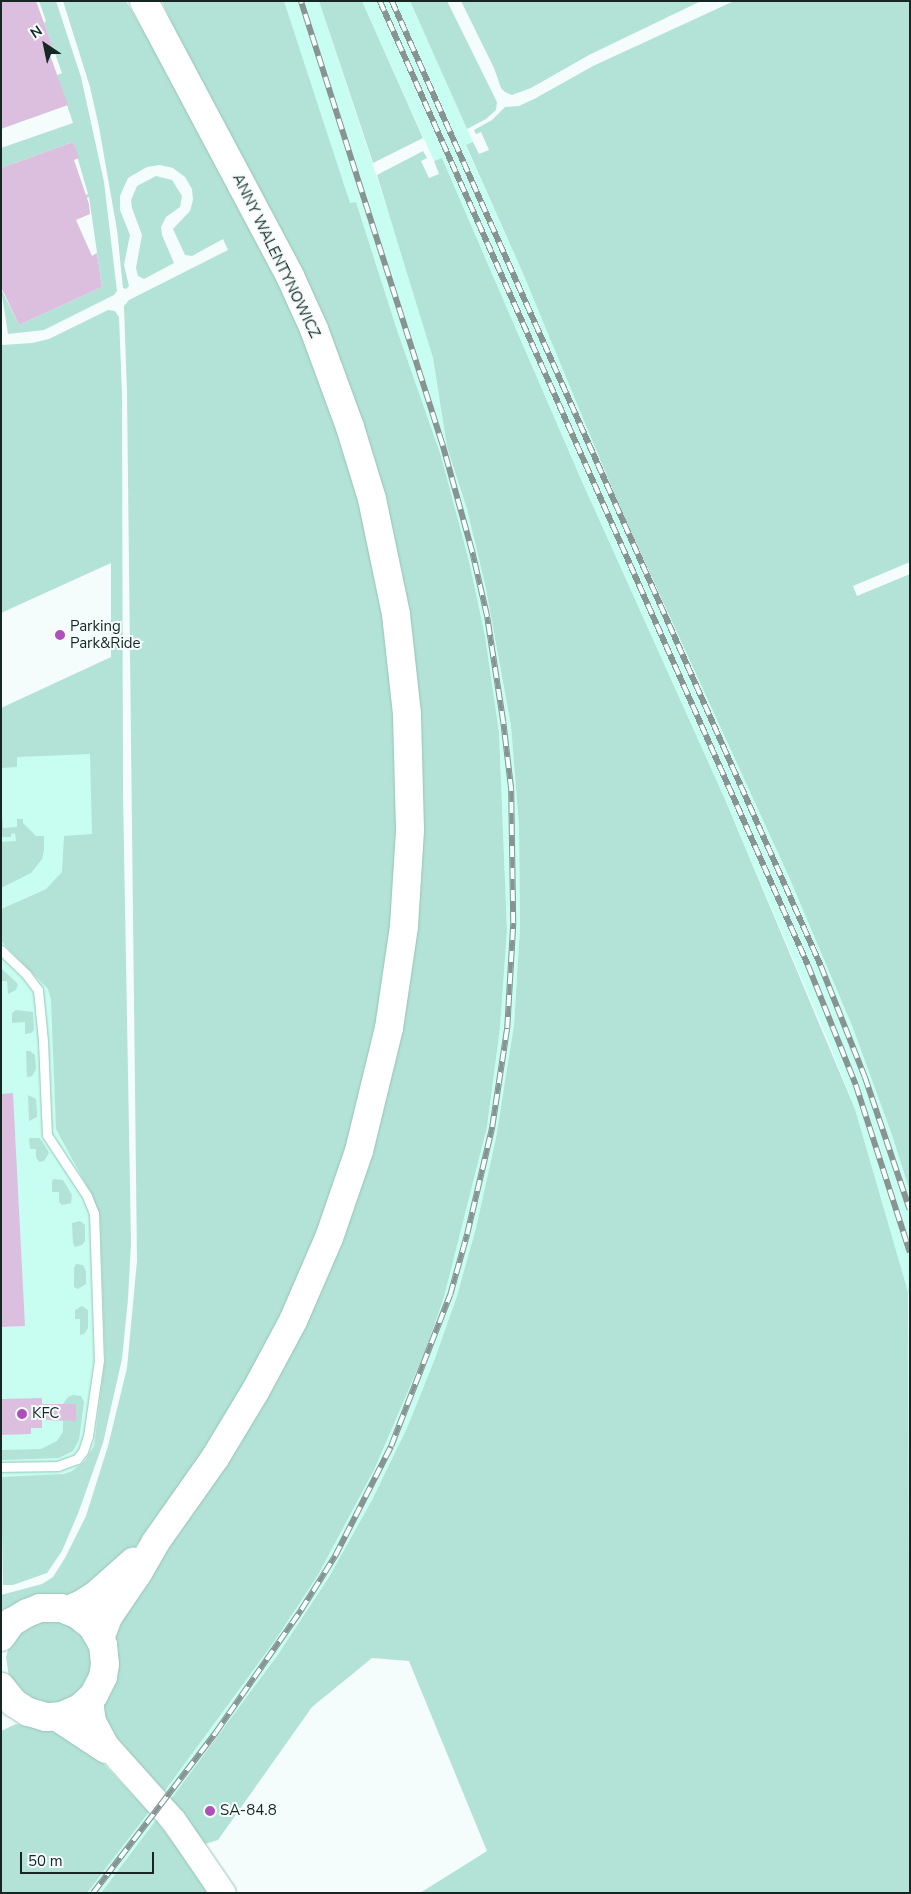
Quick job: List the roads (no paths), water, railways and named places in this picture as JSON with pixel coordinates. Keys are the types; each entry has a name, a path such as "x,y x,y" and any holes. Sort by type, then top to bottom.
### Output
{"main road":[{"name":"ANNY WALENTYNOWICZ","path":"100,1639 108,1617 138,1573 155,1542 215,1458 271,1363 308,1286 345,1193 378,1080 396,990 408,879 410,803 407,707 396,614 377,521 350,427 314,329 290,276 144,1"},
{"name":"ANNY WALENTYNOWICZ","path":"68,1610 96,1595 155,1542"},
{"path":"1,1637 12,1622 26,1613 47,1607 68,1610 85,1619 100,1639 105,1658 104,1671 98,1689 90,1700 74,1711 55,1717 13,1713 9,1699 1,1687"},
{"path":"90,1700 93,1721 105,1744 172,1820 223,1893"},
{"path":"55,1717 119,1761"}],"lane":[{"path":"1,950 38,990 44,1041 48,1135 87,1196 94,1213 99,1360 88,1436 83,1451 77,1459 58,1466 1,1468"}],"railway":[{"path":"93,1893 216,1732 301,1610 335,1556 391,1446 450,1295 467,1234 492,1127 507,1028 513,923 511,790 487,617 472,552 442,444 301,1"},
{"path":"380,1 808,965 856,1085 910,1252"},
{"path":"392,1 821,966 865,1077 910,1210"}],"place":[{"name":"Parking Park&Ride","path":"60,635"},
{"name":"KFC","path":"22,1414"},
{"name":"SA-84.8","path":"210,1811"}]}
